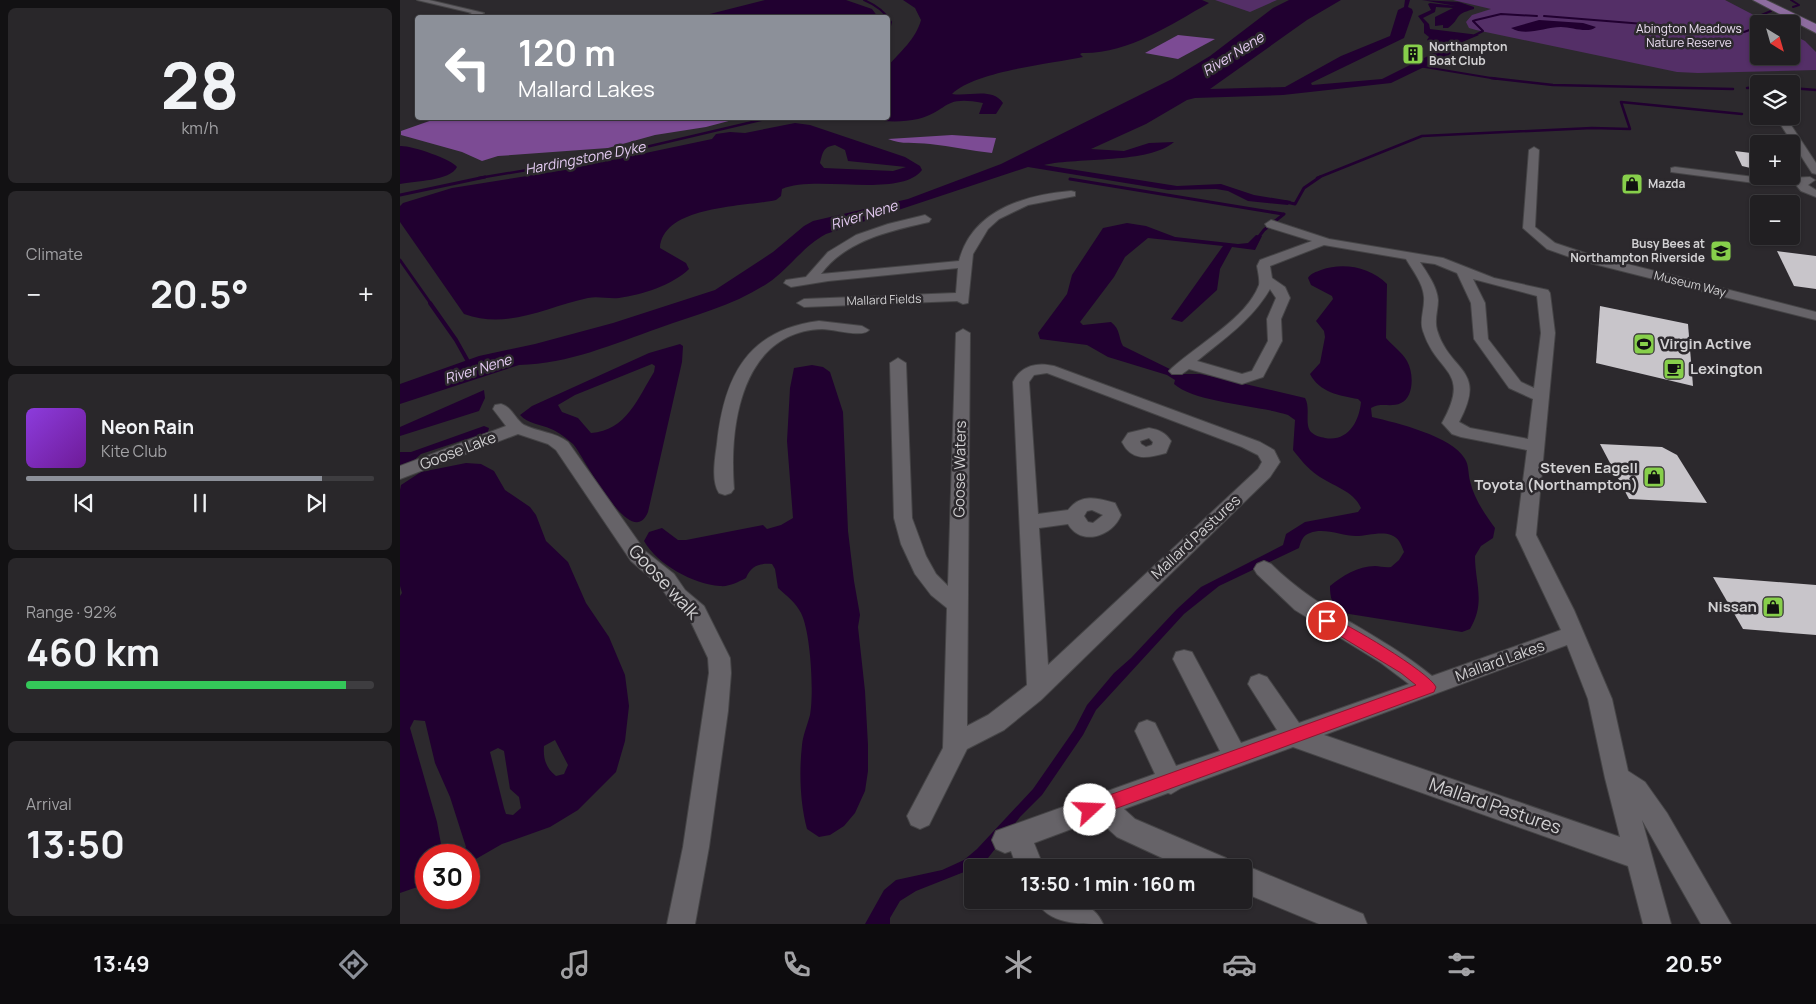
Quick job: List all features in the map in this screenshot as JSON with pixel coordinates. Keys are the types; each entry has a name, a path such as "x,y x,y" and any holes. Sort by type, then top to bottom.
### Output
{"highway":[{"path":"1758,0 1816,29"},
{"path":"1770,0 1816,22"}],"street":[{"path":"420,0 480,13 474,15"},
{"path":"1785,125 1812,176 1802,187 1814,193"},
{"name":"Museum Way","path":"1534,150 1530,228 1551,246 1583,257 1816,316"},
{"path":"1672,170 1750,180"},
{"path":"1782,185 1814,193"},
{"name":"Mallard Fields","path":"804,303 964,299 964,264 971,245 978,234 1000,214 1030,200 1071,194"},
{"path":"810,280 819,266 860,237 882,228 925,219"},
{"path":"1271,224 1323,241 1410,255 1462,269 1490,281 1543,292 1548,333 1534,446 1526,535 1574,634 1600,699 1617,778 1657,924"},
{"path":"1266,280 1282,292 1283,298 1274,319 1275,342 1258,374 1242,379 1181,367 1232,330 1262,291 1266,280 1263,266 1265,263 1323,241"},
{"path":"1410,255 1430,294 1431,333 1459,373 1462,382 1460,410 1450,423 1458,430 1468,433 1534,446"},
{"name":"Mallard Fields","path":"792,283 964,264"},
{"path":"1462,269 1478,303 1481,339 1515,385 1540,396"},
{"path":"725,489 723,459 731,409 740,379 763,346 793,331 813,326 830,325 862,330"},
{"name":"Goose Waters","path":"920,816 948,766 956,742 963,333"},
{"path":"898,362 903,518 908,539 915,556 936,589 959,605"},
{"name":"Mallard Pastures","path":"956,742 972,737 997,723 1038,687 1271,466 1272,459 1262,450 1049,369 1040,368 1027,373 1021,382 1038,687"},
{"path":"501,409 517,428"},
{"path":"1157,435 1175,416"},
{"name":"Goose Lake","path":"400,474 517,428"},
{"name":"Goose walk","path":"517,428 554,440 562,446 638,556 667,580 678,596 697,612 719,658 720,673 715,720 696,847 681,924"},
{"path":"1029,522 1074,516"},
{"path":"1264,569 1306,607 1406,669 1429,687"},
{"name":"Mallard Lakes","path":"1429,687 1574,634"},
{"path":"1184,659 1236,757"},
{"path":"1259,684 1294,736"},
{"path":"1025,859 1011,838 1171,782 1429,687"},
{"path":"1147,731 1171,782"},
{"name":"Mallard Pastures","path":"1294,736 1639,857"},
{"path":"1617,778 1636,791 1658,822 1717,924"},
{"path":"1107,804 1115,818 1126,828 1196,859"},
{"path":"1252,882 1353,924"},
{"path":"1065,909 1089,924"}],"green space":[{"path":"1215,0 1277,0 1250,12"},
{"name":"Abington Meadows Nature Reserve","path":"1453,0 1725,0 1754,15 1750,15 1750,65 1800,65 1800,38 1816,52 1816,70 1677,72 1469,28 1466,22 1472,15 1491,9"}],"shaded area":[{"path":"1178,35 1215,39 1178,59 1145,53"},
{"path":"432,120 732,120 706,127 655,135 608,148 498,156 482,161 462,152 401,135 401,131"},
{"path":"952,135 996,138 992,153 924,143 898,142 888,139"}],"water":[{"path":"765,0 846,0 872,9 876,15 706,15"},
{"path":"903,0 1202,0 1209,3 1148,37 1116,49 1082,53 1080,54 1083,57 995,74 963,86 952,94 993,95 1003,103 996,114 979,114 983,103 960,101 952,102 928,116 918,119 902,121 874,120 890,120 890,64 912,39 919,27 921,20 915,8"},
{"name":"River Nene","path":"1289,0 1341,0 1307,20 1210,89 1285,87 1341,56 1390,36 1398,10 1404,7 1405,0 1410,0 1408,7 1413,12 1404,38 1311,83 1312,85 1382,79 1434,53 1436,46 1427,40 1429,37 1424,33 1424,24 1418,16 1431,10 1428,4 1430,3 1456,6 1422,0 1459,2 1474,7 1474,9 1460,15 1448,28 1443,28 1443,25 1435,26 1435,17 1453,8 1436,7 1435,12 1423,18 1429,24 1430,29 1479,35 1460,43 1449,55 1391,83 1283,95 1195,98 1187,100 1146,124 1091,149 1124,151 1149,143 1174,142 1163,149 1131,157 1044,165 1177,186 1221,184 1254,195 1291,201 1288,205 1248,201 1228,191 1216,189 1168,190 1028,167 826,234 810,245 768,283 715,309 590,352 556,361 519,365 400,404 400,384 479,356 535,344 613,323 715,290 773,252 804,226 813,221 908,199 1001,164 1172,79 1210,56 1273,8"},
{"path":"1539,20 1583,23 1596,27 1584,30 1555,27 1529,32 1517,31 1511,28"},
{"path":"795,123 810,125 905,157 920,166 922,170 911,179 895,183 877,185 797,185 782,189 781,196 776,200 708,210 690,216 675,223 665,234 660,248 686,263 689,269 674,280 637,294 619,298 588,298 527,315 496,320 464,314 400,222 400,206 403,203 452,188 565,170 712,139 716,134 730,132 745,133","holes":["835,145 845,150 848,161 906,167 893,171 824,168 820,163 823,153 828,147"]},
{"path":"400,146 430,153 447,160 457,167 453,172 440,178 400,184"},
{"path":"1127,223 1146,226 1175,237 1238,244 1248,243 1256,235 1262,236 1255,250 1232,247 1220,269 1217,290 1182,322 1171,319 1223,246 1148,238 1125,257 1114,277 1080,322 1083,325 1111,322 1118,331 1123,346 1180,374 1200,374 1305,398 1309,429 1314,434 1325,438 1340,437 1351,429 1358,417 1361,402 1358,399 1337,395 1324,389 1310,374 1320,363 1325,337 1324,331 1316,321 1333,299 1332,296 1311,285 1308,278 1321,270 1347,266 1373,274 1387,284 1386,338 1407,361 1411,372 1412,384 1405,400 1394,405 1378,405 1371,408 1372,417 1436,437 1458,451 1465,459 1474,494 1495,528 1493,538 1481,546 1475,556 1478,610 1470,629 1462,632 1343,613 1336,608 1332,601 1330,586 1345,575 1362,568 1369,566 1391,567 1404,552 1402,546 1396,538 1387,534 1351,536 1327,531 1315,531 1308,534 1303,539 1299,548 1219,586 1184,614 1096,710 1083,735 1042,795 1020,817 988,858 965,859 977,849 1033,789 1074,730 1087,705 1114,673 1201,587 1283,545 1286,534 1305,522 1358,512 1361,508 1348,493 1314,473 1293,450 1295,420 1288,415 1211,400 1184,390 1174,384 1175,380 1167,375 1108,357 1087,345 1040,339 1038,333 1067,294 1072,275 1103,228"},
{"path":"680,344 683,346 682,362 648,512 640,522 630,520 619,511 596,481 573,444 557,432 530,422 520,415 532,406 649,353","holes":["652,364 655,366 654,372 630,412 622,420 603,431 591,433 578,418 562,412 558,405 575,395"]},
{"path":"812,365 823,367 830,372 843,412 848,531 860,615 858,627 865,691 868,745 868,771 865,791 855,813 844,826 830,835 819,837 807,829 800,777 803,738 810,715 812,679 807,634 799,609 778,588 775,569 772,564 756,566 746,578 737,583 723,586 710,584 699,582 677,572 658,558 644,541 649,532 662,528 678,540 686,540 763,525 767,529 781,525 793,518 787,441 790,388 794,368"},
{"path":"484,390 485,398 479,411 400,436 400,427"},
{"path":"484,426 489,428 488,432 421,454 410,464 400,466 400,452 411,452"},
{"path":"466,463 481,464 494,471 505,490 530,507 536,515 546,541 568,562 586,603 609,637 625,675 629,706 625,741 616,772 578,810 550,827 502,844 480,857 480,844 465,844 450,797 435,763 425,721 414,720 410,728 437,822 441,844 415,844 415,888 400,893 400,596 402,593 400,586 401,485 421,472","holes":["555,740 568,765 564,774 556,776 545,759 544,746","498,748 504,751 510,789 519,797 521,808 513,815 506,814 490,752"]},
{"path":"964,860 964,872 916,891 900,901 890,918 890,924 865,924 884,890 896,880 942,870"}],"building":[{"path":"1735,151 1750,153 1750,168 1742,166"},
{"path":"1777,251 1816,256 1816,289 1794,286"},
{"name":"Virgin Active","path":"1600,306 1688,324 1693,386 1596,363"},
{"name":"Steven Eagell Toyota (Northampton)","path":"1600,444 1662,447 1677,455 1707,503 1629,499"},
{"name":"Nissan","path":"1713,577 1816,585 1816,635 1743,629"}],"waterway":[{"name":"Hardingstone Dyke","path":"864,0 880,9 886,15"},
{"path":"1791,0 1799,5 1793,7"},
{"path":"1544,16 1744,32 1755,28 1759,16 1771,11"},
{"path":"1475,35 1483,31 1473,21 1476,20 1501,14 1537,16"},
{"name":"Hardingstone Dyke","path":"890,20 890,26"},
{"path":"1419,66 1491,78"},
{"path":"1491,78 1553,85 1733,89"},
{"path":"1491,78 1497,79"},
{"path":"1800,89 1816,90"},
{"path":"1317,178 1422,136 1592,128 1630,129 1621,102 1742,114"},
{"name":"Hardingstone Dyke","path":"485,177 599,158 760,120"},
{"name":"Hardingstone Dyke","path":"400,195 485,177"},
{"name":"Hardingstone Dyke","path":"479,178 485,177"},
{"path":"1286,202 1295,204 1304,188 1320,177"},
{"path":"1070,179 1283,214"},
{"path":"1257,239 1264,230 1284,214"},
{"name":"Hardingstone Dyke","path":"400,260 431,304"},
{"name":"Hardingstone Dyke","path":"430,303 456,340 470,365"}],"place":[{"name":"Northampton Boat Club","path":"1413,54"},
{"name":"Mazda","path":"1632,184"},
{"name":"Busy Bees at Northampton Riverside","path":"1721,251"},
{"name":"Virgin Active","path":"1644,344"},
{"name":"Lexington","path":"1674,369"},
{"name":"Steven Eagell Toyota (Northampton)","path":"1654,477"},
{"name":"Nissan","path":"1773,607"}],"route":[{"path":"1090,810 1429,687 1406,669 1327,621"}]}
